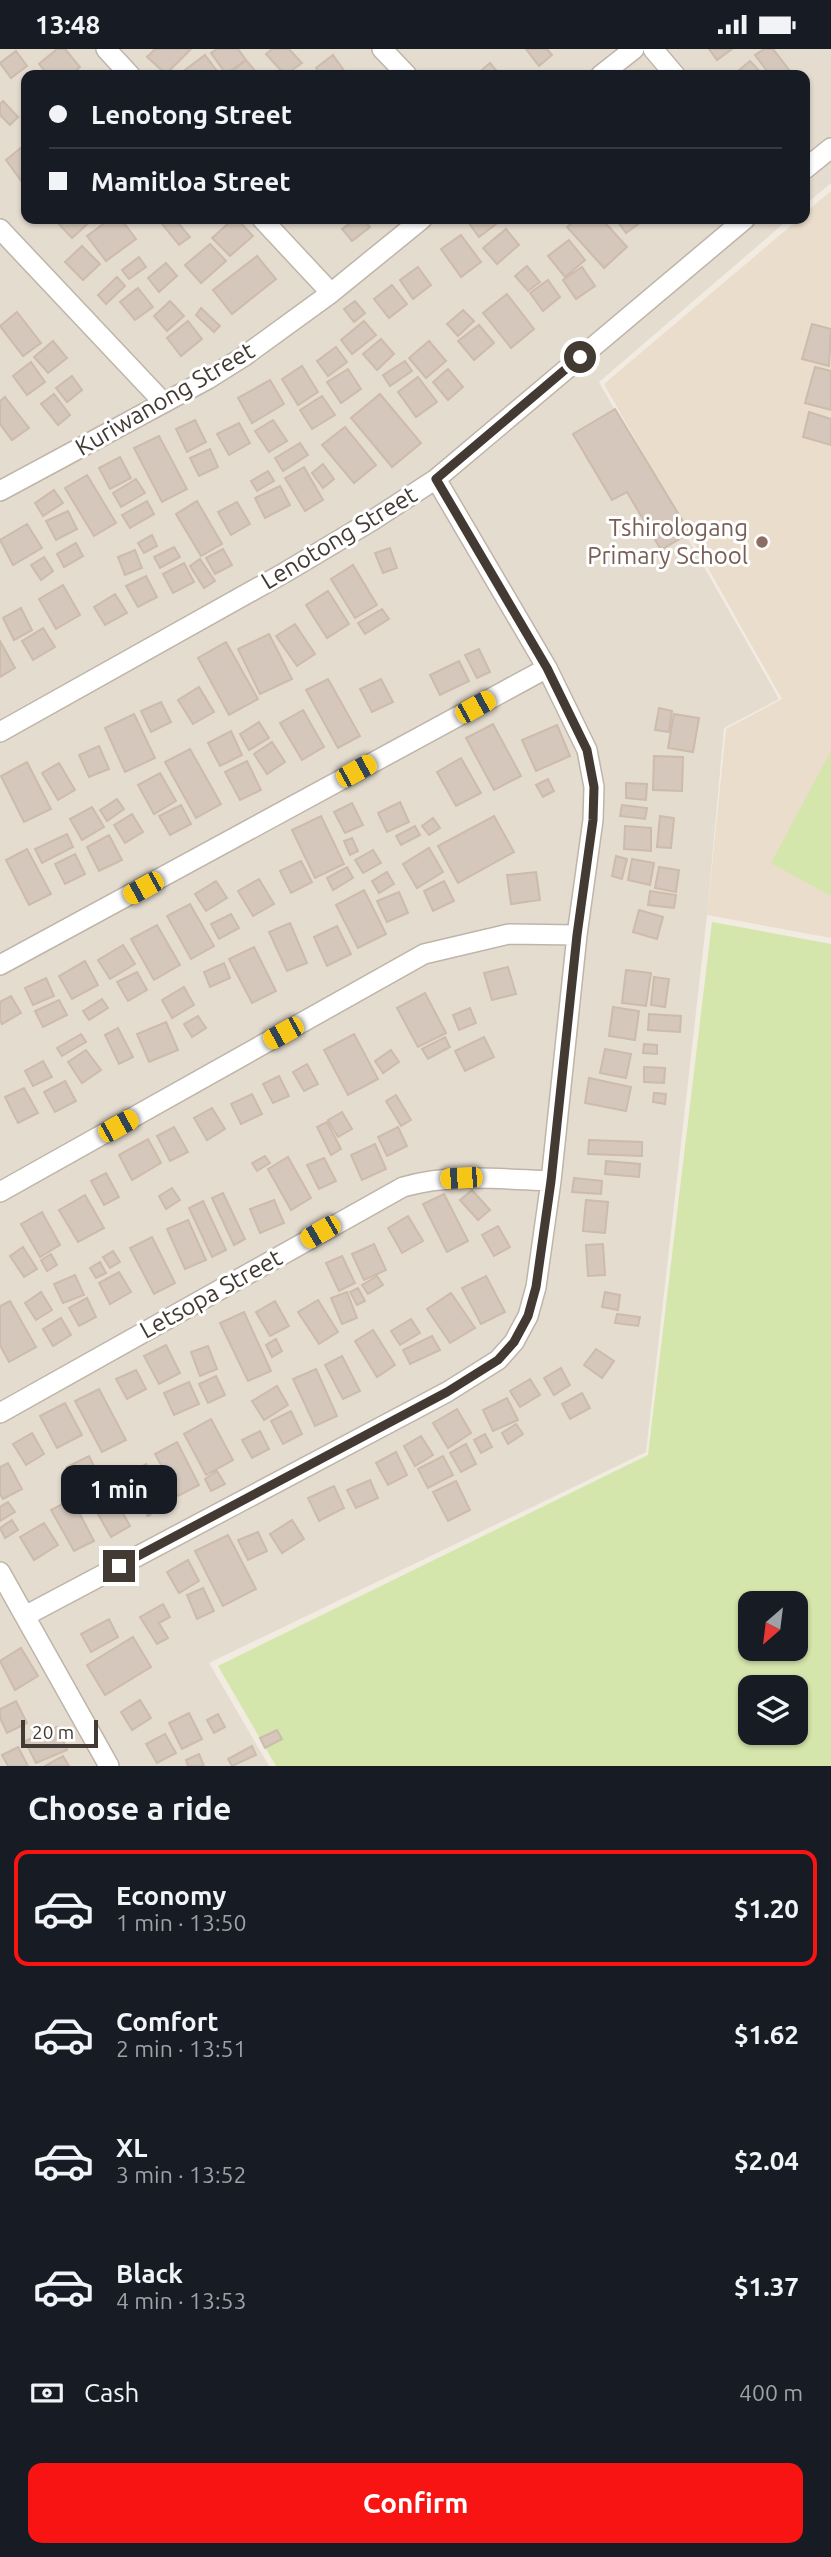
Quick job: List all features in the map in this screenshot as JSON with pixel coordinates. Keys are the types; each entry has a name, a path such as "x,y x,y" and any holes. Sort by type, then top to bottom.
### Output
{"street":[{"path":"106,49 125,70"},
{"path":"382,49 402,70"},
{"path":"607,70 634,49"},
{"path":"653,49 671,70"},
{"path":"810,165 831,148"},
{"path":"267,224 331,293"},
{"name":"Kuriwanong Street","path":"0,491 163,403 243,356 331,293 416,224"},
{"name":"Lenotong Street","path":"0,732 328,546 436,479 739,224"},
{"path":"0,229 163,403"},
{"path":"25,1616 447,1392 498,1360 514,1342 528,1316 536,1287 551,1181 577,935 593,820 594,787 587,750 547,668 436,479"},
{"path":"0,965 547,668"},
{"path":"0,1192 424,954 509,935 577,935"},
{"name":"Letsopa Street","path":"0,1413 403,1187 429,1179 551,1181"},
{"path":"0,1572 109,1766"}],"shaded area":[{"path":"0,49 831,49 831,183 810,201 810,70 21,70 21,224 783,224 599,382 779,699 724,728 707,915 646,1452 209,1663 269,1766 0,1766"},
{"name":"Tshirologang Primary School","path":"831,191 831,938 707,915 726,729 782,699 604,384 793,224 810,224 810,209"}],"green space":[{"path":"831,751 831,896 771,863"},
{"path":"712,922 831,944 831,1766 276,1766 218,1666 648,1455"}],"building":[{"path":"57,49 65,49 80,67 76,70 44,70 39,64"},
{"path":"155,49 191,49 170,70 162,70 147,57"},
{"path":"217,49 238,49 246,60 232,70 223,70 211,53"},
{"path":"272,49 289,49 302,63 292,70 280,70 266,54"},
{"path":"526,49 547,49 552,55 539,66"},
{"path":"709,49 732,49 717,60"},
{"path":"764,49 773,49 789,70 766,70 755,55"},
{"path":"16,51 27,66 11,78 0,63"},
{"path":"205,55 216,70 185,70"},
{"path":"333,55 344,70 317,70 316,68"},
{"path":"246,60 254,70 234,70"},
{"path":"750,61 758,70 739,70"},
{"path":"490,63 496,70 482,70"},
{"path":"3,101 18,117 10,125 0,115 0,104"},
{"path":"21,148 21,181 6,160"},
{"path":"59,224 87,224 72,238"},
{"path":"103,224 125,224 136,239 106,261 87,236"},
{"path":"162,224 179,224 190,237 179,245"},
{"path":"227,224 242,224 253,236 230,256 212,238"},
{"path":"349,224 367,224 370,227 352,241 342,229"},
{"path":"470,224 496,224 479,237"},
{"path":"570,224 606,224 627,247 604,268 567,227"},
{"path":"620,224 638,224 626,233"},
{"path":"506,229 519,245 497,264 483,248"},
{"path":"461,235 481,262 461,277 441,249"},
{"path":"569,240 585,260 565,277 548,256"},
{"path":"210,244 226,261 201,283 185,265"},
{"path":"82,246 100,264 83,280 65,262"},
{"path":"257,256 276,279 232,314 213,290"},
{"path":"139,257 146,267 129,279 122,270"},
{"path":"166,263 177,276 159,292 148,278"},
{"path":"527,266 540,282 528,291 515,276"},
{"path":"418,267 431,285 413,299 400,280"},
{"path":"582,267 595,286 576,299 563,280"},
{"path":"117,277 125,286 106,304 98,295"},
{"path":"548,280 560,297 543,311 530,293"},
{"path":"392,285 407,304 389,318 374,299"},
{"path":"138,288 153,307 135,320 120,302"},
{"path":"507,294 534,329 511,348 483,313"},
{"path":"170,301 184,316 167,331 154,316"},
{"path":"355,301 365,313 354,322 344,309"},
{"path":"201,308 220,326 214,332 196,315"},
{"path":"463,310 474,321 458,336 447,324"},
{"path":"17,312 41,343 23,356 0,326"},
{"path":"188,321 202,339 181,356 167,338"},
{"path":"364,321 376,335 352,354 341,340"},
{"path":"812,324 831,329 829,366 802,359"},
{"path":"479,325 494,343 474,360 458,341"},
{"path":"381,339 394,354 377,370 363,354"},
{"path":"53,341 67,358 48,373 34,357"},
{"path":"429,341 446,361 426,378 409,358"},
{"path":"336,347 347,362 328,376 317,361"},
{"path":"405,361 412,371 390,386 383,375"},
{"path":"31,362 45,382 27,395 13,376"},
{"path":"302,366 318,392 298,405 282,379"},
{"path":"815,367 831,371 831,410 805,403"},
{"path":"348,369 361,389 341,403 327,382"},
{"path":"448,369 463,387 448,400 433,382"},
{"path":"72,376 82,390 67,402 56,388"},
{"path":"418,377 437,402 416,417 398,392"},
{"path":"270,380 284,404 252,423 238,398"},
{"path":"54,394 70,415 58,425 41,404"},
{"path":"380,394 421,443 392,467 351,418"},
{"path":"322,396 335,415 312,429 300,410"},
{"path":"5,397 29,428 12,440 0,424 0,401"},
{"path":"615,409 690,533 661,550 627,492 612,500 573,434"},
{"path":"809,412 831,419 831,445 803,437"},
{"path":"195,420 206,442 187,452 176,429"},
{"path":"273,420 287,441 269,452 255,431"},
{"path":"239,423 250,443 229,455 217,434"},
{"path":"345,427 376,465 354,483 322,445"},
{"path":"159,436 187,489 162,502 134,448"},
{"path":"300,443 308,455 283,471 275,458"},
{"path":"210,449 218,467 199,476 190,458"},
{"path":"120,457 131,478 110,489 99,468"},
{"path":"323,464 334,479 323,488 312,473"},
{"path":"304,467 323,500 305,511 285,478"},
{"path":"268,471 274,481 257,491 251,481"},
{"path":"87,475 116,523 94,536 65,488"},
{"path":"136,479 145,493 121,507 113,493"},
{"path":"280,486 290,505 265,518 255,498"},
{"path":"54,490 63,503 43,516 35,503"},
{"path":"147,501 154,514 130,528 122,515"},
{"path":"197,501 222,544 201,556 176,514"},
{"path":"237,502 250,524 231,535 218,512"},
{"path":"68,511 77,529 56,540 46,521"},
{"path":"27,524 42,548 13,565 0,540"},
{"path":"152,535 157,546 144,553 138,543"},
{"path":"76,543 83,556 64,567 57,554"},
{"path":"174,547 180,557 160,568 154,557"},
{"path":"390,548 397,568 383,573 375,553"},
{"path":"223,549 232,565 215,574 206,558"},
{"path":"135,550 142,568 125,575 118,557"},
{"path":"44,557 53,571 41,580 31,565"},
{"path":"200,559 215,581 204,588 190,566"},
{"path":"184,563 194,582 173,593 163,574"},
{"path":"353,565 377,605 355,618 331,579"},
{"path":"146,576 157,597 138,607 126,586"},
{"path":"63,585 80,615 56,629 39,599"},
{"path":"328,591 349,624 327,638 306,605"},
{"path":"115,594 127,613 105,625 94,607"},
{"path":"21,608 32,630 14,640 3,618"},
{"path":"382,609 389,619 365,634 358,623"},
{"path":"295,624 315,654 297,666 276,636"},
{"path":"43,628 55,647 33,660 22,641"},
{"path":"269,634 292,679 260,694 238,649"},
{"path":"0,641 15,668 0,677"},
{"path":"226,642 258,699 229,715 198,658"},
{"path":"479,649 490,672 477,678 465,655"},
{"path":"459,661 469,681 440,695 430,675"},
{"path":"328,679 360,736 338,748 306,690"},
{"path":"381,679 393,702 372,712 360,689"},
{"path":"199,687 214,712 193,724 178,700"},
{"path":"161,702 171,722 151,732 141,711"},
{"path":"659,708 672,711 669,732 655,730"},
{"path":"303,710 324,747 302,760 280,723"},
{"path":"134,714 155,758 125,772 105,728"},
{"path":"674,714 699,718 693,752 668,748"},
{"path":"259,722 269,738 249,750 240,734"},
{"path":"493,724 521,776 494,790 466,738"},
{"path":"557,725 570,756 536,771 522,740"},
{"path":"231,731 242,755 220,766 208,743"},
{"path":"272,742 285,762 267,774 254,754"},
{"path":"99,746 109,769 89,777 79,755"},
{"path":"190,749 221,804 196,818 165,762"},
{"path":"654,756 683,757 682,791 653,790"},
{"path":"461,758 481,793 456,806 437,772"},
{"path":"247,761 261,790 240,800 225,772"},
{"path":"27,762 51,809 24,822 1,776"},
{"path":"59,763 75,790 58,800 42,773"},
{"path":"160,773 176,801 154,814 138,785"},
{"path":"548,779 554,791 543,797 536,785"},
{"path":"626,783 647,784 646,800 626,798"},
{"path":"117,799 124,809 107,821 100,810"},
{"path":"400,802 409,822 387,832 378,813"},
{"path":"352,803 363,825 345,833 334,812"},
{"path":"181,805 191,824 170,835 159,816"},
{"path":"622,805 647,808 645,819 620,816"},
{"path":"92,807 104,827 82,840 70,819"},
{"path":"132,814 143,832 125,843 114,825"},
{"path":"321,816 344,864 315,878 292,830"},
{"path":"494,816 514,852 458,883 438,846"},
{"path":"660,816 674,818 671,848 657,847"},
{"path":"433,818 440,828 429,835 422,826"},
{"path":"415,826 420,835 401,845 396,836"},
{"path":"625,826 651,828 651,851 624,849"},
{"path":"67,834 73,847 42,863 35,849"},
{"path":"109,835 122,860 99,871 87,847"},
{"path":"352,838 358,851 350,855 344,841"},
{"path":"429,848 443,872 417,888 403,864"},
{"path":"27,849 51,894 29,905 6,860"},
{"path":"373,850 381,863 363,873 355,860"},
{"path":"75,854 85,874 65,884 55,864"},
{"path":"616,856 627,859 622,879 612,876"},
{"path":"632,859 654,863 650,885 628,880"},
{"path":"301,861 312,882 291,893 280,871"},
{"path":"347,867 353,878 333,890 327,878"},
{"path":"659,867 679,870 676,892 655,888"},
{"path":"387,872 394,884 379,893 372,881"},
{"path":"536,872 540,900 511,904 507,875"},
{"path":"259,879 274,904 253,916 238,891"},
{"path":"216,881 227,898 206,911 195,894"},
{"path":"444,881 454,901 433,911 424,891"},
{"path":"364,890 386,934 358,948 336,905"},
{"path":"650,891 676,895 674,908 648,905"},
{"path":"399,892 408,913 387,922 377,901"},
{"path":"190,904 214,946 191,959 167,916"},
{"path":"639,910 663,917 657,939 633,932"},
{"path":"231,914 239,928 219,939 211,924"},
{"path":"290,923 307,963 287,971 269,932"},
{"path":"157,925 180,965 154,980 131,939"},
{"path":"337,926 351,954 327,966 314,937"},
{"path":"123,945 135,964 110,979 98,960"},
{"path":"254,947 276,991 252,1003 229,959"},
{"path":"85,961 98,985 72,999 59,976"},
{"path":"224,963 230,978 210,987 204,972"},
{"path":"508,967 516,994 492,1000 484,973"},
{"path":"626,970 651,973 646,1006 622,1003"},
{"path":"137,972 147,990 128,1001 117,982"},
{"path":"654,977 669,979 665,1007 651,1005"},
{"path":"46,978 54,996 33,1005 25,988"},
{"path":"184,987 194,1005 172,1018 162,1000"},
{"path":"425,993 446,1033 418,1047 397,1008"},
{"path":"11,996 21,1013 2,1024 0,1002"},
{"path":"102,999 108,1008 89,1020 83,1011"},
{"path":"59,1000 67,1015 43,1027 35,1011"},
{"path":"613,1007 639,1011 635,1040 609,1036"},
{"path":"470,1008 476,1023 459,1030 453,1015"},
{"path":"649,1014 681,1016 680,1032 648,1030"},
{"path":"198,1016 206,1028 192,1037 184,1024"},
{"path":"166,1022 178,1050 149,1062 137,1034"},
{"path":"118,1028 133,1057 119,1064 105,1035"},
{"path":"81,1034 86,1042 62,1056 57,1048"},
{"path":"354,1034 378,1079 348,1095 324,1050"},
{"path":"445,1037 450,1047 428,1059 422,1049"},
{"path":"484,1037 494,1057 465,1071 455,1051"},
{"path":"644,1044 657,1045 657,1054 643,1053"},
{"path":"605,1049 631,1054 626,1078 600,1073"},
{"path":"86,1050 101,1070 82,1083 68,1062"},
{"path":"391,1050 399,1062 383,1073 375,1061"},
{"path":"43,1061 52,1077 33,1086 25,1071"},
{"path":"307,1064 318,1084 304,1091 293,1072"},
{"path":"644,1067 665,1068 664,1083 644,1082"},
{"path":"279,1076 289,1096 273,1103 263,1084"},
{"path":"589,1078 631,1087 626,1111 585,1103"},
{"path":"65,1081 76,1101 55,1112 44,1092"},
{"path":"24,1088 38,1113 18,1123 5,1097"},
{"path":"654,1093 666,1094 665,1104 653,1102"},
{"path":"252,1094 262,1114 241,1124 231,1104"},
{"path":"396,1095 411,1120 401,1126 386,1101"},
{"path":"212,1108 225,1129 207,1140 194,1118"},
{"path":"342,1112 352,1129 338,1137 328,1120"},
{"path":"327,1122 341,1149 331,1155 317,1127"},
{"path":"174,1127 188,1152 170,1161 157,1136"},
{"path":"398,1127 407,1146 387,1156 378,1137"},
{"path":"148,1139 161,1163 132,1180 119,1155"},
{"path":"589,1140 642,1142 642,1156 588,1154"},
{"path":"375,1144 386,1169 362,1180 351,1155"},
{"path":"265,1156 270,1163 257,1171 252,1163"},
{"path":"288,1157 311,1198 291,1210 268,1169"},
{"path":"324,1158 336,1181 319,1189 307,1165"},
{"path":"606,1161 640,1164 639,1177 605,1174"},
{"path":"106,1173 119,1197 104,1205 91,1181"},
{"path":"574,1178 602,1181 601,1194 572,1192"},
{"path":"172,1188 180,1200 166,1209 159,1196"},
{"path":"472,1190 490,1210 478,1220 460,1200"},
{"path":"223,1193 245,1239 234,1245 212,1198"},
{"path":"444,1194 468,1241 447,1252 423,1204"},
{"path":"85,1195 104,1228 78,1242 59,1210"},
{"path":"274,1200 284,1223 260,1233 250,1209"},
{"path":"586,1200 608,1202 605,1233 583,1231"},
{"path":"203,1201 226,1250 212,1257 189,1208"},
{"path":"42,1212 60,1245 40,1257 21,1224"},
{"path":"408,1216 423,1241 402,1253 388,1228"},
{"path":"188,1220 206,1260 185,1269 167,1229"},
{"path":"498,1226 510,1247 494,1256 482,1235"},
{"path":"152,1237 175,1283 154,1294 130,1248"},
{"path":"374,1244 386,1270 364,1280 352,1254"},
{"path":"603,1244 605,1275 588,1276 586,1245"},
{"path":"23,1247 37,1269 24,1277 10,1256"},
{"path":"113,1251 120,1262 110,1268 103,1257"},
{"path":"51,1254 57,1265 47,1271 41,1260"},
{"path":"342,1256 355,1283 339,1291 326,1263"},
{"path":"100,1262 106,1273 96,1278 90,1268"},
{"path":"119,1272 131,1292 110,1304 99,1283"},
{"path":"75,1275 84,1295 63,1303 54,1284"},
{"path":"377,1276 383,1285 368,1294 362,1285"},
{"path":"486,1276 505,1312 481,1324 462,1288"},
{"path":"358,1288 365,1301 357,1305 350,1292"},
{"path":"41,1292 52,1310 36,1320 25,1303"},
{"path":"347,1292 357,1318 342,1324 331,1298"},
{"path":"605,1292 620,1295 618,1310 602,1307"},
{"path":"451,1293 475,1328 450,1343 427,1309"},
{"path":"87,1298 96,1317 79,1326 69,1308"},
{"path":"318,1300 338,1332 319,1344 298,1312"},
{"path":"10,1301 36,1347 9,1362 0,1345 0,1306"},
{"path":"275,1301 289,1326 270,1336 256,1312"},
{"path":"244,1312 271,1371 248,1381 220,1323"},
{"path":"617,1314 640,1317 638,1326 615,1323"},
{"path":"61,1318 71,1335 53,1346 43,1329"},
{"path":"411,1319 420,1333 400,1345 391,1331"},
{"path":"373,1330 395,1365 377,1377 355,1341"},
{"path":"432,1336 440,1350 410,1364 403,1350"},
{"path":"276,1339 282,1351 272,1357 266,1345"},
{"path":"166,1345 180,1373 159,1384 144,1356"},
{"path":"208,1346 217,1369 200,1376 191,1352"},
{"path":"596,1349 614,1361 602,1378 584,1365"},
{"path":"342,1356 360,1391 343,1399 325,1365"},
{"path":"561,1368 570,1385 554,1395 544,1378"},
{"path":"316,1369 337,1416 315,1426 293,1379"},
{"path":"136,1370 146,1389 127,1399 116,1379"},
{"path":"216,1376 225,1395 208,1403 199,1384"},
{"path":"530,1379 540,1395 520,1407 510,1391"},
{"path":"189,1382 199,1404 174,1415 164,1393"},
{"path":"277,1386 288,1405 264,1420 252,1401"},
{"path":"99,1389 126,1440 102,1452 75,1401"},
{"path":"582,1393 590,1408 570,1419 562,1404"},
{"path":"507,1398 518,1420 493,1431 483,1410"},
{"path":"65,1403 82,1435 57,1448 40,1416"},
{"path":"457,1409 471,1433 448,1448 433,1423"},
{"path":"291,1411 302,1434 283,1444 271,1421"},
{"path":"211,1419 233,1460 206,1475 184,1434"},
{"path":"516,1424 523,1434 508,1444 502,1433"},
{"path":"260,1431 269,1449 252,1458 242,1440"},
{"path":"32,1433 44,1454 26,1465 13,1444"},
{"path":"485,1434 492,1447 481,1453 474,1440"},
{"path":"421,1436 433,1455 415,1466 404,1446"},
{"path":"177,1442 199,1485 178,1496 155,1454"},
{"path":"466,1444 476,1464 461,1472 450,1453"},
{"path":"396,1452 407,1475 388,1485 376,1463"},
{"path":"89,1456 95,1468 73,1479 67,1467"},
{"path":"443,1456 453,1475 428,1488 418,1469"},
{"path":"8,1463 22,1489 3,1499 0,1494 0,1467"},
{"path":"146,1464 169,1503 148,1516 125,1476"},
{"path":"217,1471 225,1484 211,1491 205,1479"},
{"path":"89,1479 96,1493 83,1499 76,1485"},
{"path":"370,1480 378,1498 356,1508 347,1490"},
{"path":"456,1481 470,1510 448,1521 433,1492"},
{"path":"334,1486 344,1508 319,1521 308,1498"},
{"path":"111,1491 130,1526 111,1537 91,1502"},
{"path":"72,1499 94,1541 74,1551 51,1510"},
{"path":"8,1502 15,1512 0,1521 0,1507"},
{"path":"12,1520 18,1530 5,1538 0,1528"},
{"path":"292,1520 304,1539 282,1553 270,1534"},
{"path":"44,1523 58,1545 34,1560 20,1537"},
{"path":"258,1532 267,1551 248,1560 238,1540"},
{"path":"228,1535 256,1589 223,1606 195,1551"},
{"path":"188,1560 199,1581 179,1593 167,1572"},
{"path":"203,1588 214,1611 197,1619 187,1595"},
{"path":"163,1604 170,1617 159,1623 168,1638 157,1644 140,1617"},
{"path":"109,1619 118,1637 91,1652 81,1634"},
{"path":"133,1637 151,1667 105,1695 87,1665"},
{"path":"21,1648 38,1676 15,1690 0,1661"},
{"path":"140,1700 151,1718 132,1730 121,1712"},
{"path":"16,1701 27,1723 7,1733 0,1718 0,1709"},
{"path":"189,1713 202,1739 182,1749 169,1723"},
{"path":"218,1714 225,1727 214,1733 207,1720"},
{"path":"57,1727 67,1750 36,1763 25,1741"},
{"path":"277,1730 282,1739 265,1748 260,1738"},
{"path":"165,1734 176,1753 157,1763 146,1744"},
{"path":"252,1746 256,1755 232,1766 228,1759"},
{"path":"18,1747 28,1766 8,1766 2,1755"},
{"path":"199,1754 204,1766 188,1766 186,1760"},
{"path":"63,1756 69,1766 45,1766"}],"place":[{"name":"Tshirologang Primary School","path":"762,542"}],"route":[{"path":"119,1566 447,1392 498,1360 514,1342 528,1316 536,1287 551,1181 577,935 593,820 594,787 587,750 547,668 436,479 580,357"}]}
